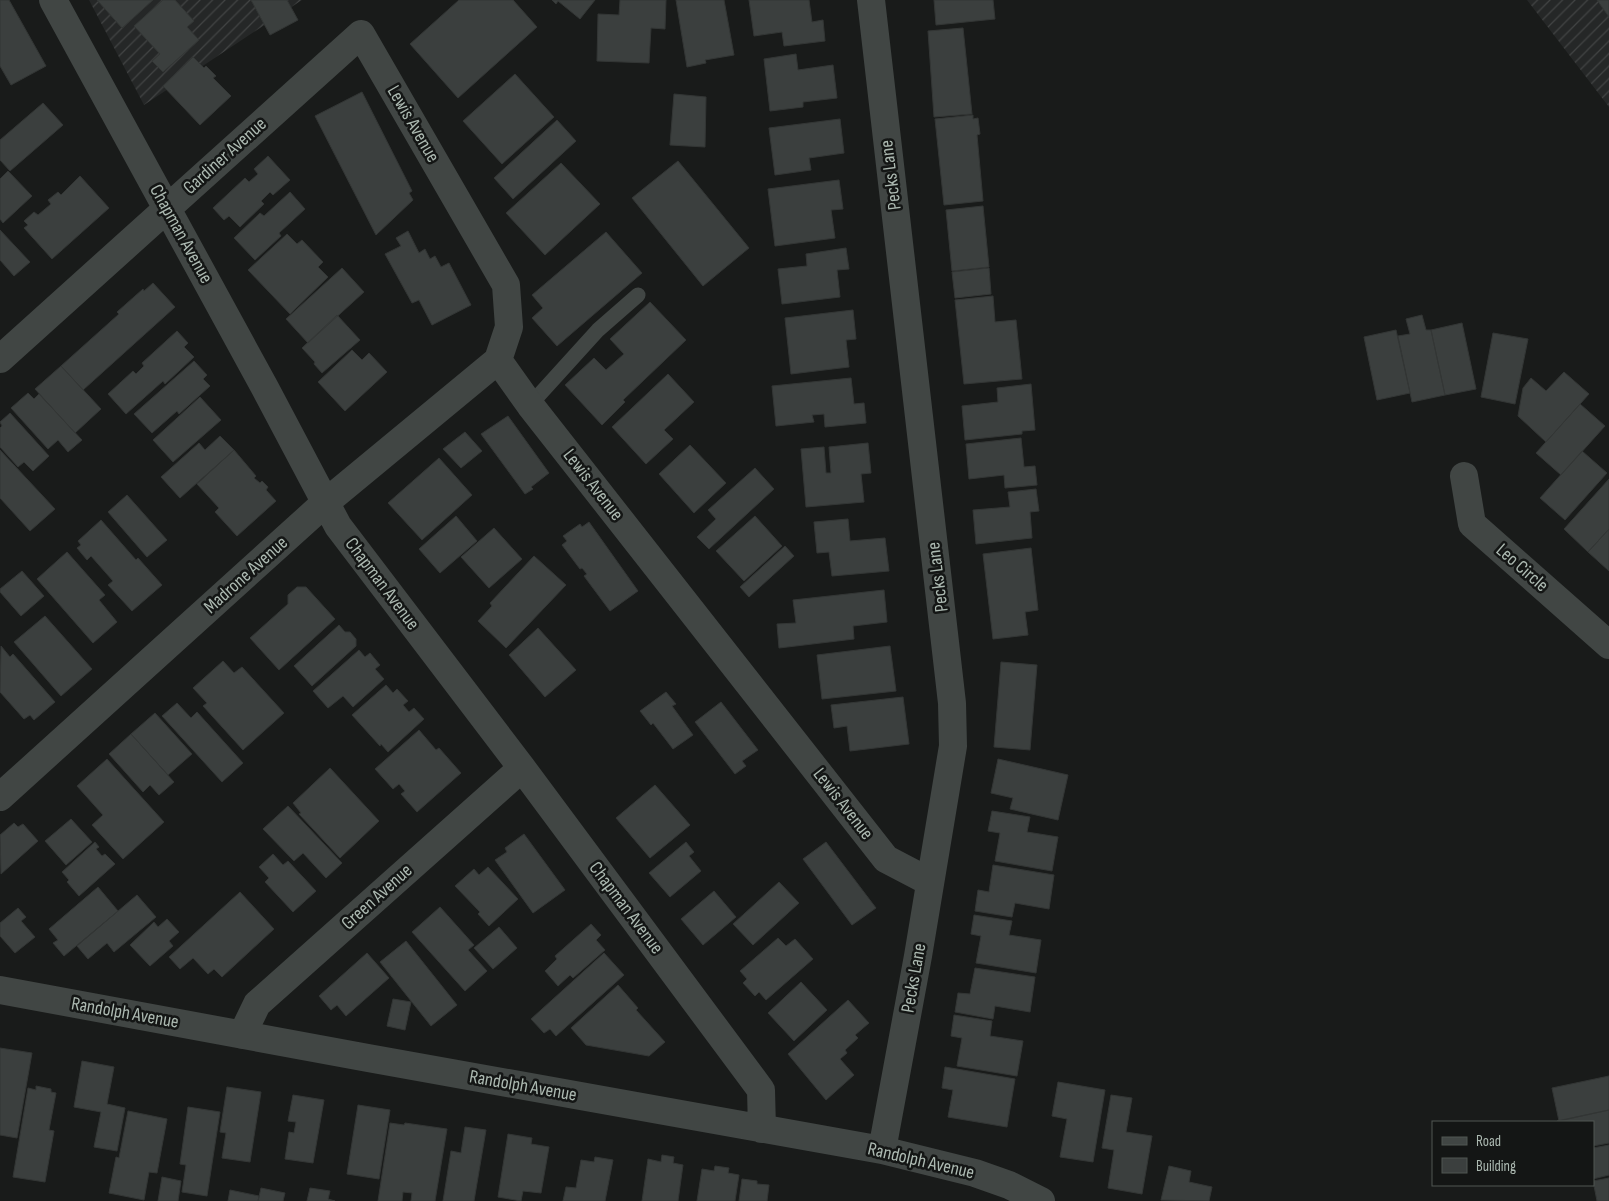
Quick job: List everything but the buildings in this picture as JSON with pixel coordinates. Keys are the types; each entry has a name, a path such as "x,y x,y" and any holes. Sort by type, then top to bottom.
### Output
{"street":[{"name":"Chapman Avenue","path":"54,0 266,388 338,526 522,768 761,1090 762,1129"},
{"name":"Pecks Lane","path":"871,0 952,703 953,746 882,1150"},
{"name":"Gardiner Avenue","path":"0,359 361,34"},
{"name":"Lewis Avenue","path":"361,34 506,285 509,327 498,360 530,405 886,859 930,882"},
{"name":"Madrone Avenue","path":"0,797 325,503 498,360"},
{"name":"Leo Circle","path":"1464,476 1472,524 1609,645"},
{"name":"Green Avenue","path":"242,1034 257,1004 522,768"},
{"name":"Randolph Avenue","path":"0,990 882,1150 975,1173 1009,1185 1041,1201"}],"lane":[{"path":"530,405 598,330 638,295"}],"shaded area":[{"path":"89,0 302,0 144,105"},
{"path":"1527,0 1609,0 1609,107"}]}
